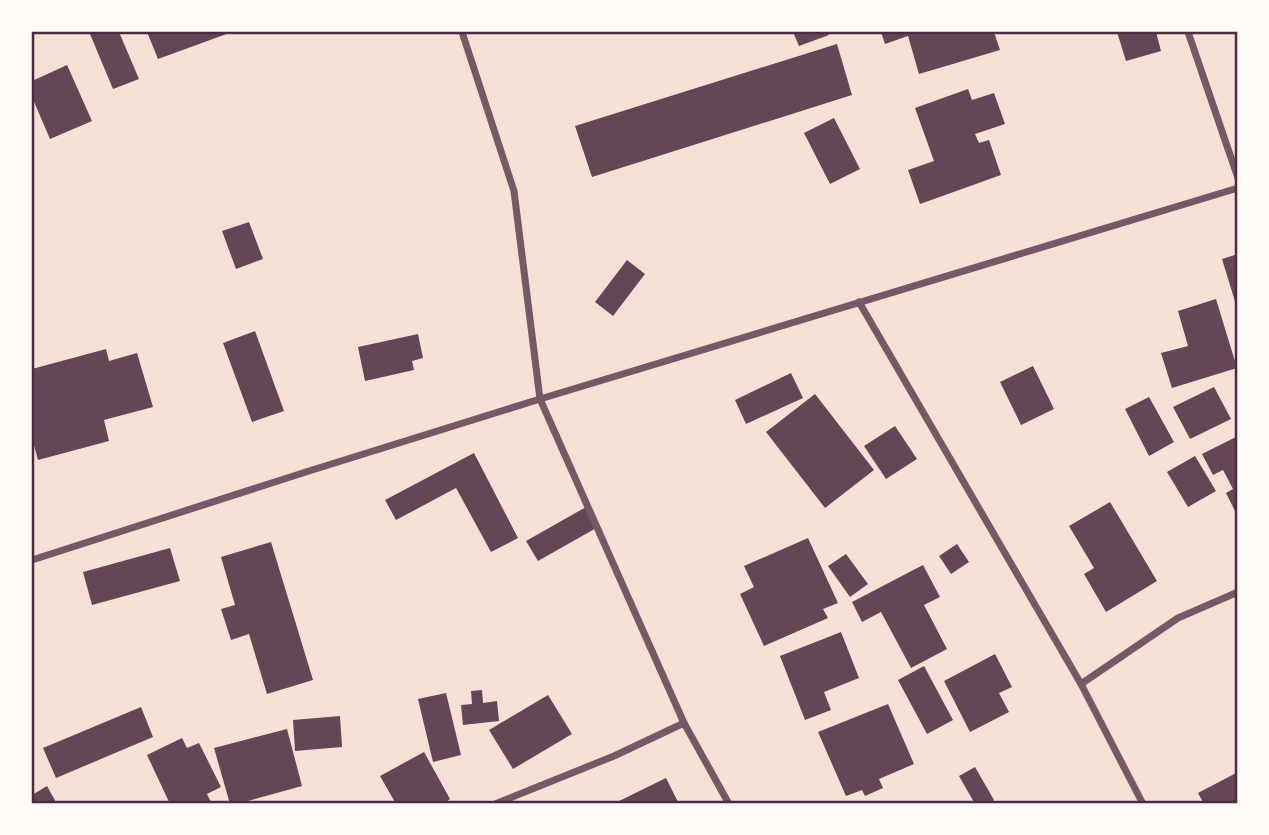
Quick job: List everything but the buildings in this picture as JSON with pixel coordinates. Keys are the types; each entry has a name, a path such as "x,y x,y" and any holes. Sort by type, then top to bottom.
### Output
{"street":[{"path":"462,32 514,191 540,399 684,723 729,803"},
{"path":"1188,32 1237,178"},
{"path":"32,560 540,399 1237,188"},
{"path":"859,302 1081,684 1143,803"},
{"path":"1081,684 1178,618 1237,592"},
{"path":"495,803 614,756 684,723"}]}
